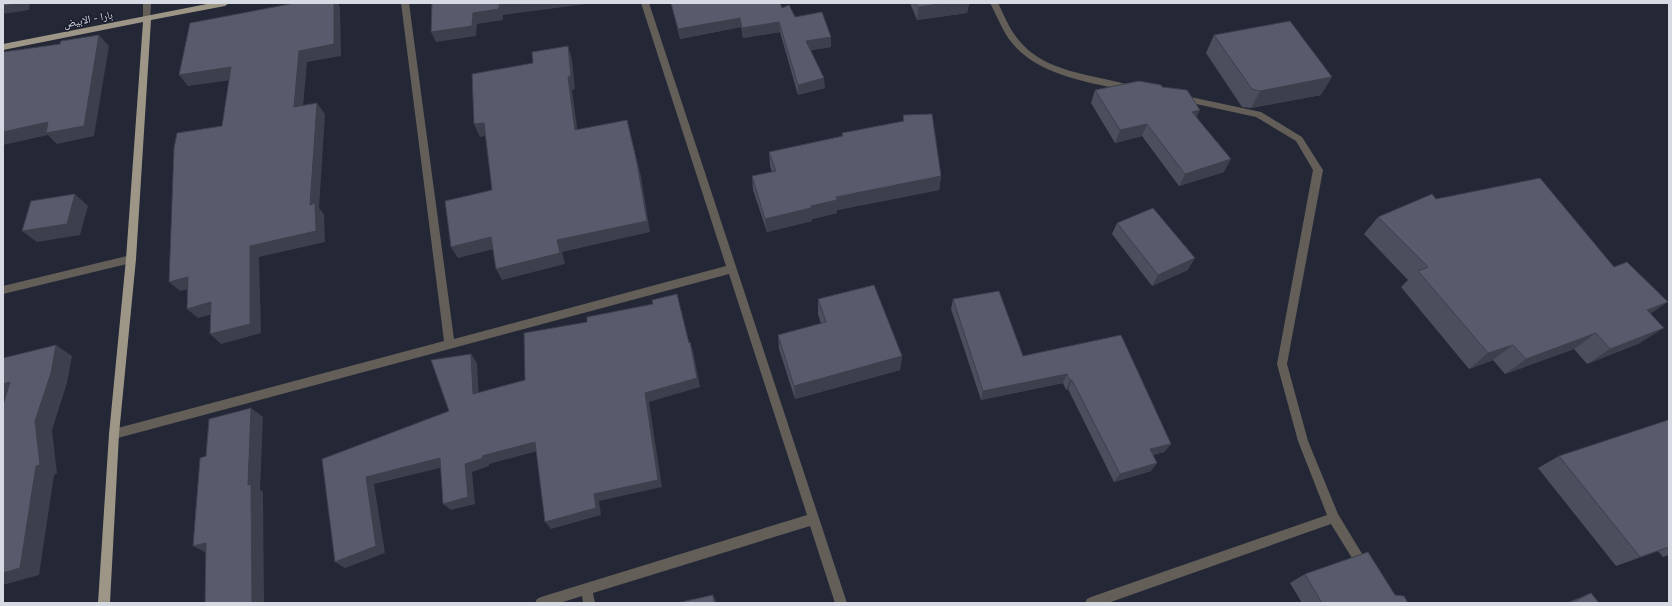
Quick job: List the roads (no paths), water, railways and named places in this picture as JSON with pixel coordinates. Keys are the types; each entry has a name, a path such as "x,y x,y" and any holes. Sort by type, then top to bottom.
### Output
{"main road":[{"name":"بارا - الابيض","path":"3,47 225,3"},
{"path":"104,603 114,434 131,259 147,19"}],"street":[{"path":"147,19 148,3"},
{"path":"405,3 450,345"},
{"path":"645,3 841,603"},
{"path":"994,3 1016,41 1030,54 1055,68 1106,83 1136,89"},
{"path":"1174,97 1258,114 1299,139 1318,170 1282,364 1303,441 1334,518 1370,577"},
{"path":"3,290 131,259"},
{"path":"114,434 732,269"},
{"path":"1091,603 1334,518"},
{"path":"541,603 813,519"},
{"path":"586,588 589,603"}]}
